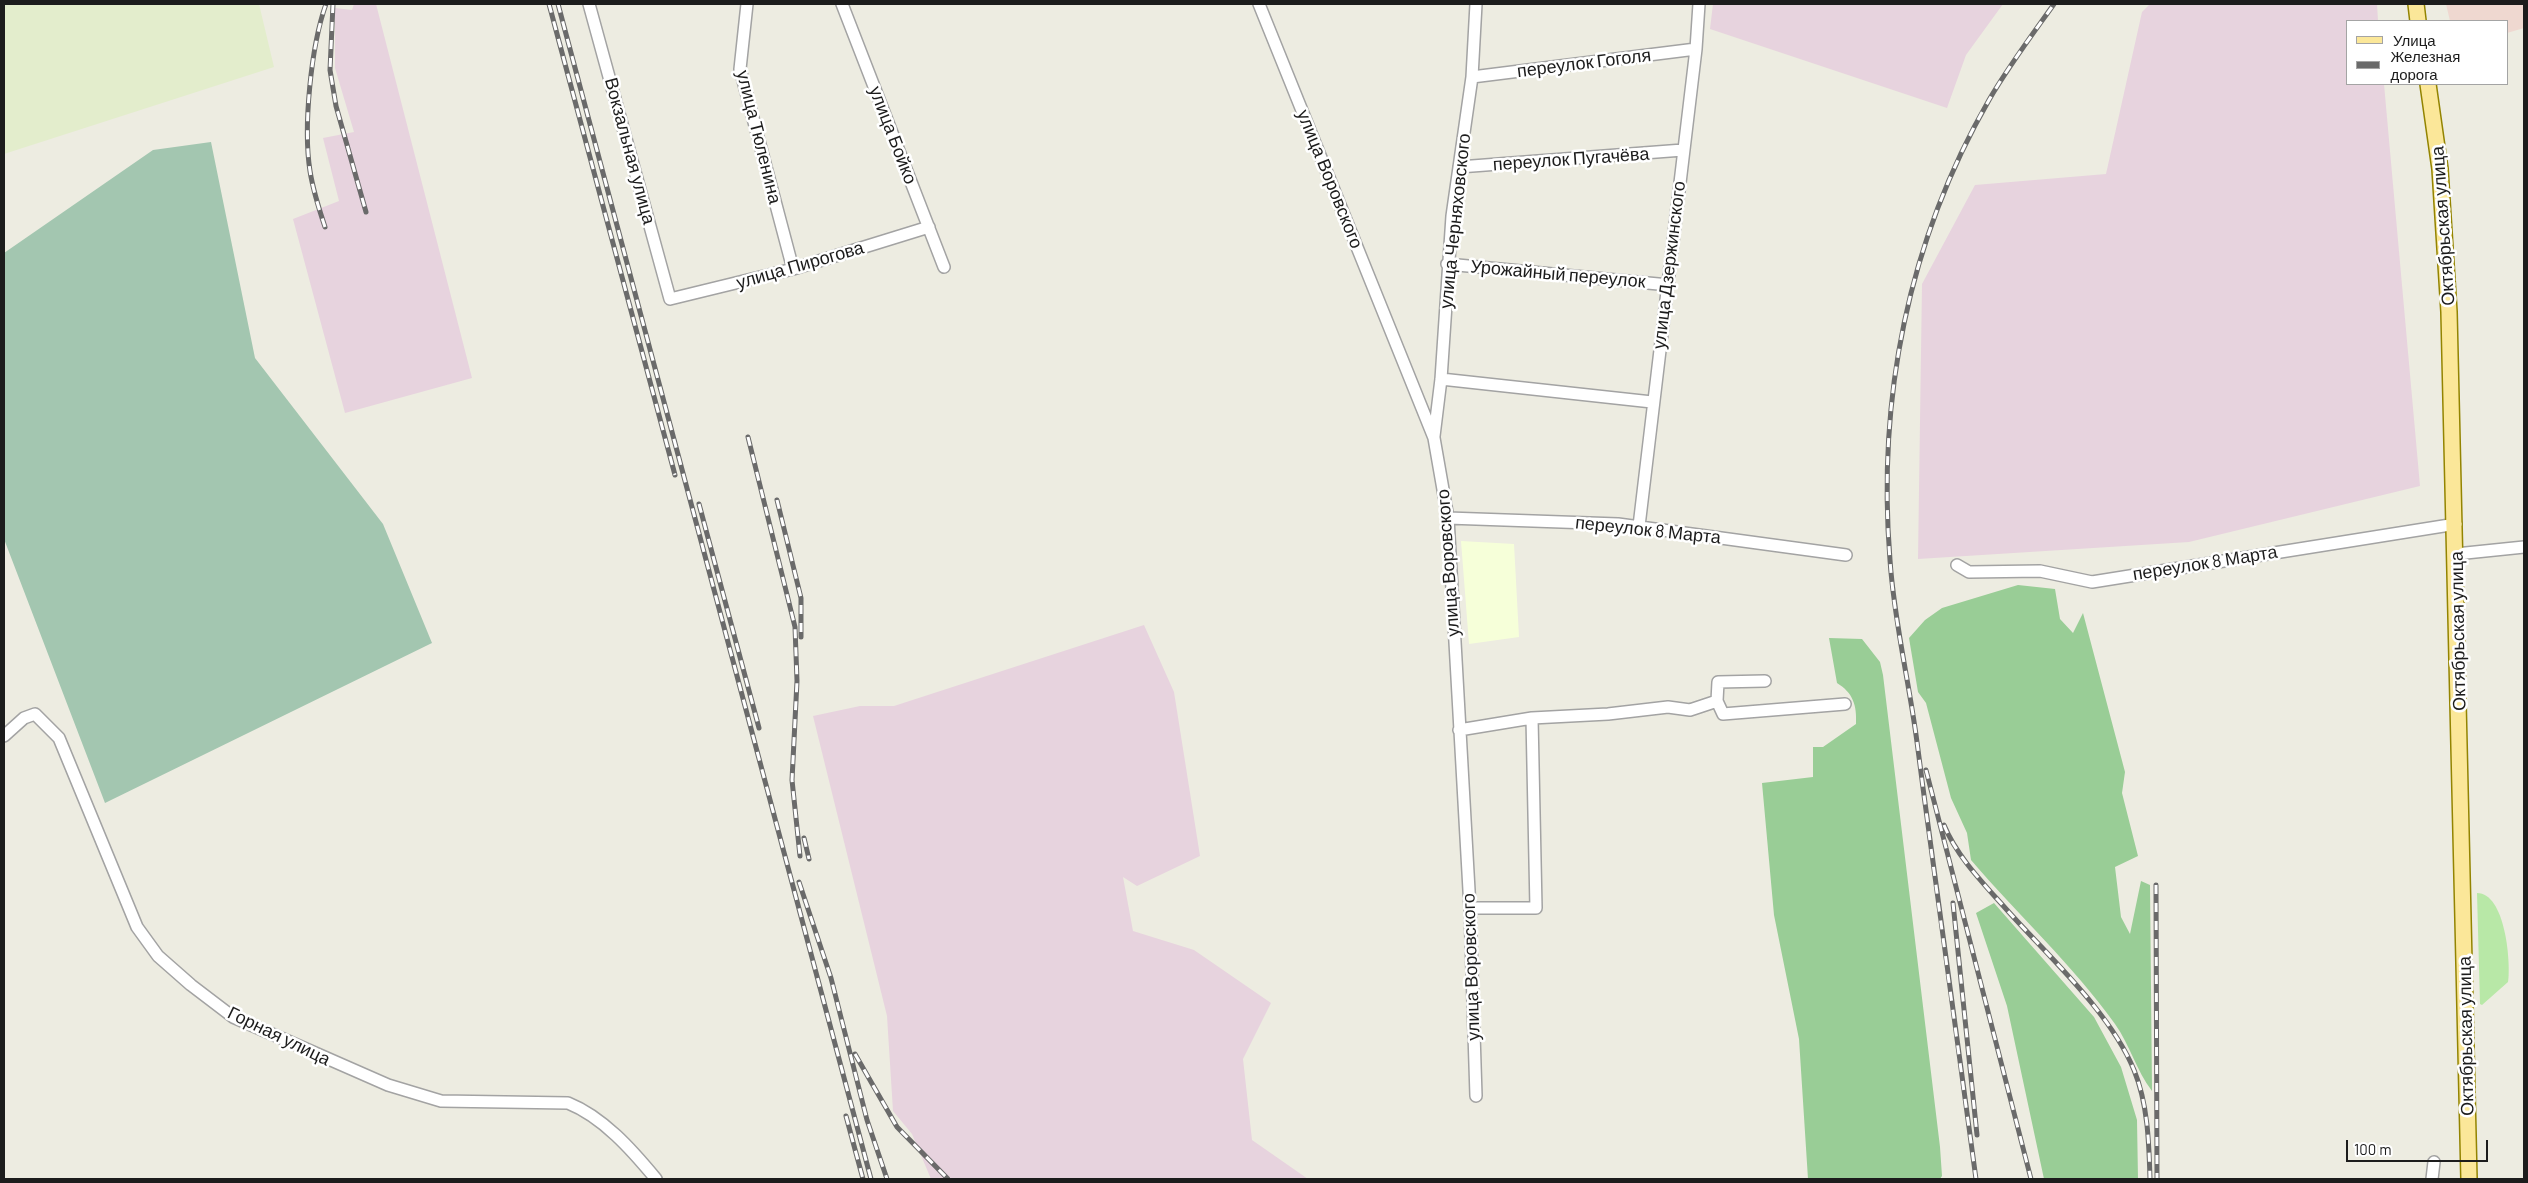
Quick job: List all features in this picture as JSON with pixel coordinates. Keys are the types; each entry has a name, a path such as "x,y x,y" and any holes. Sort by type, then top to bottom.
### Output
{"main road":[{"path":"2416,4 2418,20"},
{"name":"Октябрьская улица","path":"2428,85 2440,170 2446,257 2456,524 2469,1179"}],"street":[{"name":"Вокзальная улица","path":"589,4 670,299"},
{"name":"улица Тюленина","path":"747,4 740,54 740,69 794,269"},
{"name":"улица Бойко","path":"842,4 944,266"},
{"name":"улица Воровского","path":"1261,4 1434,438 1448,518 1470,908 1476,1096"},
{"name":"улица Черняховского","path":"1434,438 1440,379 1447,264 1472,77 1476,4"},
{"name":"улица Дзержинского","path":"1639,526 1682,150 1696,49 1699,4"},
{"name":"переулок Гоголя","path":"1472,77 1696,49"},
{"name":"переулок Пугачёва","path":"1459,167 1682,150"},
{"name":"улица Пирогова","path":"670,299 794,269 929,227"},
{"name":"Урожайный переулок","path":"1447,264 1668,285"},
{"path":"1440,379 1652,402"},
{"name":"переулок 8 Марта","path":"1448,518 1639,526 1846,555"},
{"name":"переулок 8 Марта","path":"1957,565 1969,572 2040,571 2092,582 2456,524"},
{"path":"2456,554 2524,547"},
{"path":"1765,681 1718,682 1717,701 1723,714 1845,704"},
{"path":"1459,730 1532,718 1608,714 1668,707 1690,710 1717,701"},
{"name":"Горная улица","path":"4,736 24,718 35,714 59,738 137,927 158,956 226,1012 270,1035 388,1085 441,1101 568,1103 586,1110 634,1154 656,1179"},
{"path":"1470,908 1536,908 1532,718"},
{"path":"2432,1179 2434,1162"}],"shaded area":[{"path":"4,4 259,4 274,67 4,154"},
{"path":"354,4 376,4 472,378 345,413 293,219 339,201 323,138 354,132 335,68 335,8 352,10"},
{"path":"1713,4 2003,4 1966,55 1947,108 1710,29"},
{"path":"2150,4 2377,4 2378,20 2346,20 2346,85 2384,85 2420,486 2189,542 1918,559 1922,284 1975,185 2106,174 2142,12"},
{"path":"2446,4 2524,4 2524,28 2508,33 2508,20 2450,20"},
{"path":"211,142 255,358 383,524 432,643 105,803 4,539 4,253 153,150"},
{"path":"1461,541 1514,544 1519,637 1469,644"},
{"path":"1144,625 1174,692 1200,856 1137,886 1123,877 1133,931 1194,950 1271,1003 1243,1059 1252,1140 1308,1179 931,1179 912,1134 893,1111 887,1016 813,716 860,706 894,706"}],"green space":[{"path":"2018,585 2055,589 2060,619 2073,633 2083,613 2125,772 2122,793 2138,856 2115,867 2121,917 2130,934 2141,881 2150,885 2152,1091 2146,1083 2125,1040 2099,1002 1971,860 1967,833 1951,798 1926,703 1918,692 1909,638 1925,620 1942,608"},
{"path":"1829,638 1862,639 1880,662 1883,675 1940,1147 1942,1176 1940,1179 1808,1179 1799,1039 1774,915 1762,783 1813,777 1813,747 1823,747 1856,724 1856,711 1853,700 1847,691 1837,683"},
{"path":"2477,893 2486,896 2494,904 2500,916 2507,945 2509,972 2508,982 2482,1005 2480,1004"},
{"path":"1994,903 2094,1017 2121,1067 2137,1120 2138,1179 2044,1179 2007,1006 1976,913"}],"railway":[{"path":"325,227 311,178 307,132 312,64 326,4"},
{"path":"333,4 330,70 336,106 366,212"},
{"path":"549,4 675,475"},
{"path":"558,4 871,1179"},
{"path":"1976,1179 1917,742 1892,583 1887,500 1889,440 1894,381 1904,322 1919,265 1938,209 1961,154 1989,100 2012,63 2054,4"},
{"path":"748,437 795,627 797,681 792,780 800,856"},
{"path":"777,500 801,598 801,637"},
{"path":"699,504 759,728"},
{"path":"1926,770 2031,1179"},
{"path":"1944,825 1949,837 1972,870 2094,1006 2123,1048 2139,1083 2145,1110 2150,1179"},
{"path":"804,838 809,859"},
{"path":"799,882 831,978 867,1120 887,1179"},
{"path":"2156,885 2157,1179"},
{"path":"1953,903 1977,1135"},
{"path":"855,1054 897,1127 948,1179"},
{"path":"846,1116 863,1179"}]}
